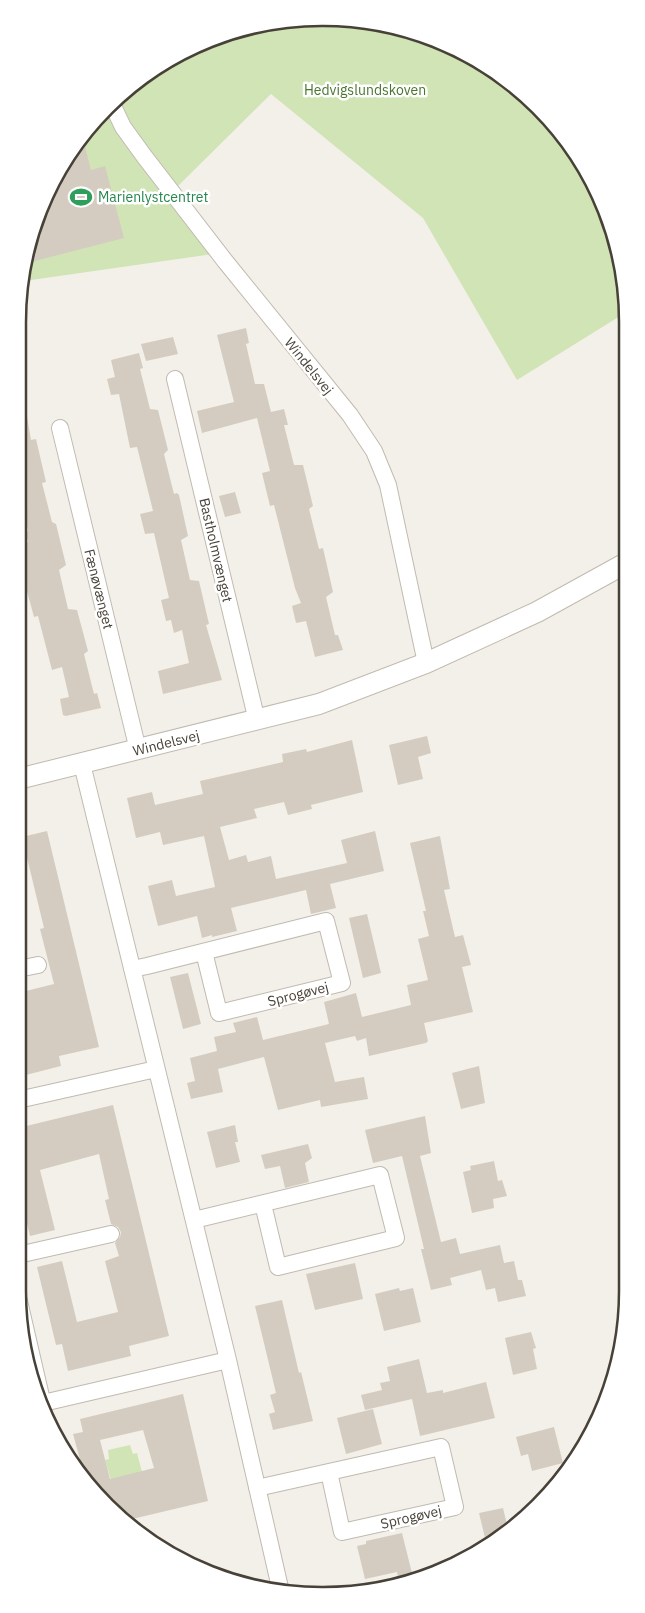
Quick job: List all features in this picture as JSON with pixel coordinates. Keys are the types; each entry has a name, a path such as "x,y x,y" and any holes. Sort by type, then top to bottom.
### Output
{"street":[{"name":"Windelsvej","path":"116,110 123,127 224,261 350,416 374,451 388,485 426,663"},
{"name":"Bastholmvænget","path":"175,379 257,721"},
{"name":"Fænøvænget","path":"60,428 138,750"},
{"name":"Windelsvej","path":"26,777 319,704 426,663 544,609 619,567"},
{"path":"82,764 228,1360 279,1583"},
{"name":"Sprogøvej","path":"132,970 326,921 342,983 219,1013 204,952"},
{"path":"26,967 38,964"},
{"path":"26,1098 156,1069"},
{"path":"194,1220 380,1175 396,1238 278,1267 263,1204"},
{"path":"26,1253 111,1234"},
{"path":"48,1403 228,1360"},
{"name":"Sprogøvej","path":"257,1488 329,1472 442,1447 455,1507 342,1532 329,1472"}],"green space":[{"name":"Hedvigslundskoven","path":"322,26 380,32 418,42 471,66 503,87 518,100 558,142 588,191 603,227 613,265 619,317 517,380 423,218 271,94 177,187 227,252 30,280 36,246 42,227 66,174 87,142 100,127 142,87 191,57 246,36 284,29"},
{"path":"130,1445 133,1454 137,1453 142,1472 111,1480 105,1460 109,1459 108,1450"}],"building":[{"name":"Marienlystcentret","path":"85,145 91,170 105,166 124,238 33,262 42,227 57,191"},
{"path":"246,328 249,343 246,344 255,384 264,384 271,412 284,409 288,425 284,425 294,465 303,465 313,506 309,509 319,549 323,548 333,592 326,597 335,635 338,635 343,650 315,657 306,621 296,623 292,606 301,603 295,588 274,505 270,506 262,473 270,471 257,418 202,433 197,411 234,402 217,335"},
{"path":"173,337 178,354 146,361 141,344"},
{"path":"139,353 143,368 140,369 150,409 158,410 168,450 164,454 174,494 177,493 179,495 188,536 181,540 190,580 199,581 209,624 206,625 222,680 163,694 158,671 189,663 182,630 174,633 171,620 166,621 161,600 169,598 154,533 145,534 140,514 153,511 137,447 130,448 119,394 111,395 107,379 115,377 111,360"},
{"path":"26,410 31,440 36,439 46,482 42,483 52,522 56,524 66,565 59,570 68,609 77,610 88,651 84,654 94,694 97,693 101,708 66,716 63,715 60,699 69,697 62,667 52,670 38,616 34,617 26,588 26,542 28,542 26,532 28,531 26,522"},
{"path":"235,492 241,513 225,517 219,496"},
{"path":"427,736 431,753 418,757 423,779 398,785 389,745"},
{"path":"352,740 363,792 311,805 312,809 288,815 284,802 254,809 257,818 220,827 229,860 246,855 248,862 271,856 276,879 347,863 341,840 375,831 384,871 330,884 336,908 311,914 306,890 231,908 237,931 202,938 197,916 158,926 148,886 172,880 176,896 215,887 204,836 163,845 160,832 136,838 127,798 152,792 155,805 203,794 200,781 283,762 282,754 306,749 307,752"},
{"path":"47,831 99,1047 59,1056 61,1066 26,1075 26,991 54,984 40,929 44,928 26,854 26,836"},
{"path":"440,836 450,889 444,890 455,937 463,935 471,965 462,967 473,1012 424,1023 428,1041 426,1043 369,1056 366,1038 357,1041 355,1036 325,1043 335,1082 364,1077 368,1099 321,1107 320,1100 278,1110 264,1057 218,1069 223,1092 191,1099 187,1083 195,1081 190,1058 217,1051 214,1037 236,1032 233,1023 257,1017 263,1040 329,1024 324,1002 356,993 362,1017 411,1005 407,985 428,980 418,939 429,936 423,911 426,911 410,843"},
{"path":"367,914 381,973 363,978 349,918"},
{"path":"188,973 201,1024 183,1029 170,977"},
{"path":"479,1066 485,1103 461,1109 452,1073"},
{"path":"113,1105 169,1336 129,1346 131,1356 68,1371 62,1344 56,1345 37,1267 62,1261 77,1322 118,1312 105,1261 119,1256 115,1243 120,1237 121,1232 118,1227 111,1224 105,1200 109,1199 99,1154 40,1170 55,1230 30,1236 26,1219 26,1126"},
{"path":"425,1116 431,1153 420,1156 441,1242 456,1238 460,1254 500,1245 504,1263 514,1261 518,1280 522,1280 526,1296 498,1302 495,1288 486,1290 481,1270 450,1278 452,1285 431,1290 421,1249 424,1249 402,1156 373,1163 365,1130"},
{"path":"235,1125 238,1142 235,1142 240,1162 216,1168 207,1132"},
{"path":"308,1144 312,1158 305,1163 309,1182 285,1188 280,1166 265,1169 261,1155"},
{"path":"494,1161 498,1181 502,1180 507,1196 493,1199 494,1208 472,1213 463,1172 471,1170 470,1166"},
{"path":"355,1263 363,1299 315,1310 306,1274"},
{"path":"399,1288 400,1291 413,1288 421,1322 384,1331 375,1294"},
{"path":"282,1300 299,1373 301,1372 313,1421 273,1430 269,1414 275,1412 270,1395 276,1393 255,1306"},
{"path":"531,1332 536,1348 533,1349 537,1369 513,1375 505,1338"},
{"path":"419,1359 427,1393 443,1390 443,1393 486,1382 495,1418 420,1436 412,1399 365,1410 361,1395 382,1390 380,1383 390,1381 387,1367"},
{"path":"183,1394 208,1501 134,1519 113,1500 81,1462 73,1434 83,1432 80,1419","holes":["143,1430 154,1468 110,1479 100,1440"]},
{"path":"373,1409 382,1444 346,1454 337,1418"},
{"path":"554,1427 563,1463 532,1471 528,1454 521,1456 516,1437"},
{"path":"503,1508 507,1523 485,1538 479,1513"},
{"path":"402,1533 412,1573 398,1577 397,1572 365,1579 357,1546 366,1544 366,1541"}],"place":[{"name":"Marienlystcentret","path":"81,197"}]}
